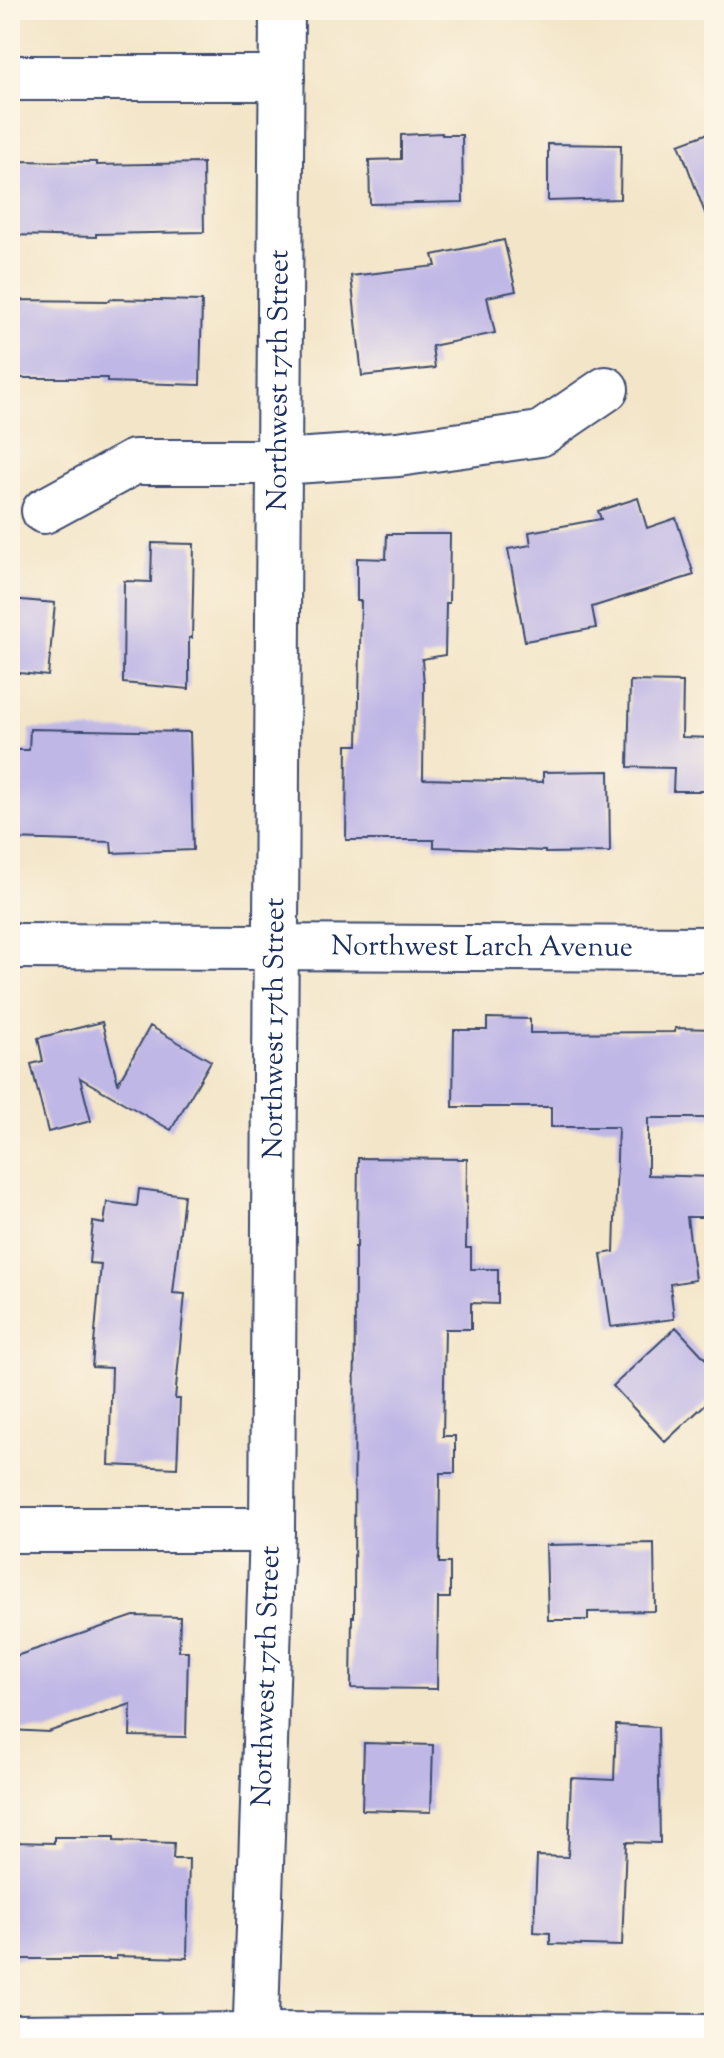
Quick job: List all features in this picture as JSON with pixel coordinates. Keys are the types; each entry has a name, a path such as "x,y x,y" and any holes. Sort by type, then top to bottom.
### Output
{"street":[{"name":"Northwest 17th Street","path":"255,2041 272,1530 282,10"},
{"path":"10,78 282,78"},
{"path":"44,511 134,462 280,462 398,454 540,434 606,389"},
{"name":"Northwest Larch Avenue","path":"10,946 714,949"},
{"path":"10,1530 272,1530"},
{"path":"10,2037 255,2041 714,2037"}],"building":[{"path":"714,131 714,228 711,229 679,144"},
{"path":"401,135 462,135 463,202 370,204 369,160 401,159"},
{"path":"548,144 621,145 620,199 548,201"},
{"path":"10,161 97,162 97,165 203,163 204,232 96,234 96,237 10,235"},
{"path":"504,240 516,291 487,297 495,333 432,346 435,368 362,376 351,276 436,266 433,255"},
{"path":"10,300 202,301 200,385 107,382 107,378 10,378"},
{"path":"638,498 647,528 676,518 694,575 592,607 596,628 525,641 508,549 531,545 529,532 601,519 598,511"},
{"path":"387,534 450,534 445,655 422,659 423,779 543,782 543,772 609,771 610,852 545,853 434,847 434,840 346,840 347,745 358,745 361,601 357,601 357,558 386,559"},
{"path":"152,543 194,544 189,689 123,683 124,581 151,582"},
{"path":"10,599 55,603 48,676 10,672"},
{"path":"630,681 683,682 682,737 714,738 714,791 673,791 674,768 628,767"},
{"path":"30,729 190,732 193,850 112,853 111,842 10,839 10,750 29,750"},
{"path":"487,1018 530,1019 530,1033 714,1029 714,1118 648,1118 648,1175 713,1177 711,1217 687,1217 695,1280 670,1284 674,1319 611,1327 601,1254 614,1252 618,1127 551,1127 551,1107 453,1107 454,1030 487,1030"},
{"path":"102,1022 118,1083 150,1026 211,1061 171,1130 80,1078 91,1121 48,1132 31,1064 43,1061 38,1038"},
{"path":"358,1158 467,1159 466,1248 471,1248 471,1269 498,1269 498,1304 471,1303 471,1329 445,1329 443,1436 455,1436 455,1473 440,1473 439,1563 450,1563 450,1598 438,1598 437,1689 351,1688"},
{"path":"139,1189 184,1195 173,1293 185,1294 175,1399 180,1399 177,1468 109,1465 112,1368 92,1367 101,1264 89,1263 93,1222 104,1224 107,1202 137,1206"},
{"path":"676,1327 714,1368 714,1396 665,1442 613,1386"},
{"path":"654,1543 655,1611 588,1612 588,1620 548,1620 546,1545"},
{"path":"134,1616 180,1617 179,1651 188,1651 186,1737 130,1736 131,1704 48,1732 10,1730 10,1658"},
{"path":"616,1725 658,1727 660,1843 626,1842 622,1946 550,1944 550,1933 534,1932 537,1856 568,1857 571,1778 614,1780"},
{"path":"364,1743 433,1745 431,1812 362,1810"},
{"path":"54,1837 114,1837 114,1841 174,1843 173,1859 189,1859 187,1958 116,1956 116,1959 10,1959 10,1842 54,1843"}]}
